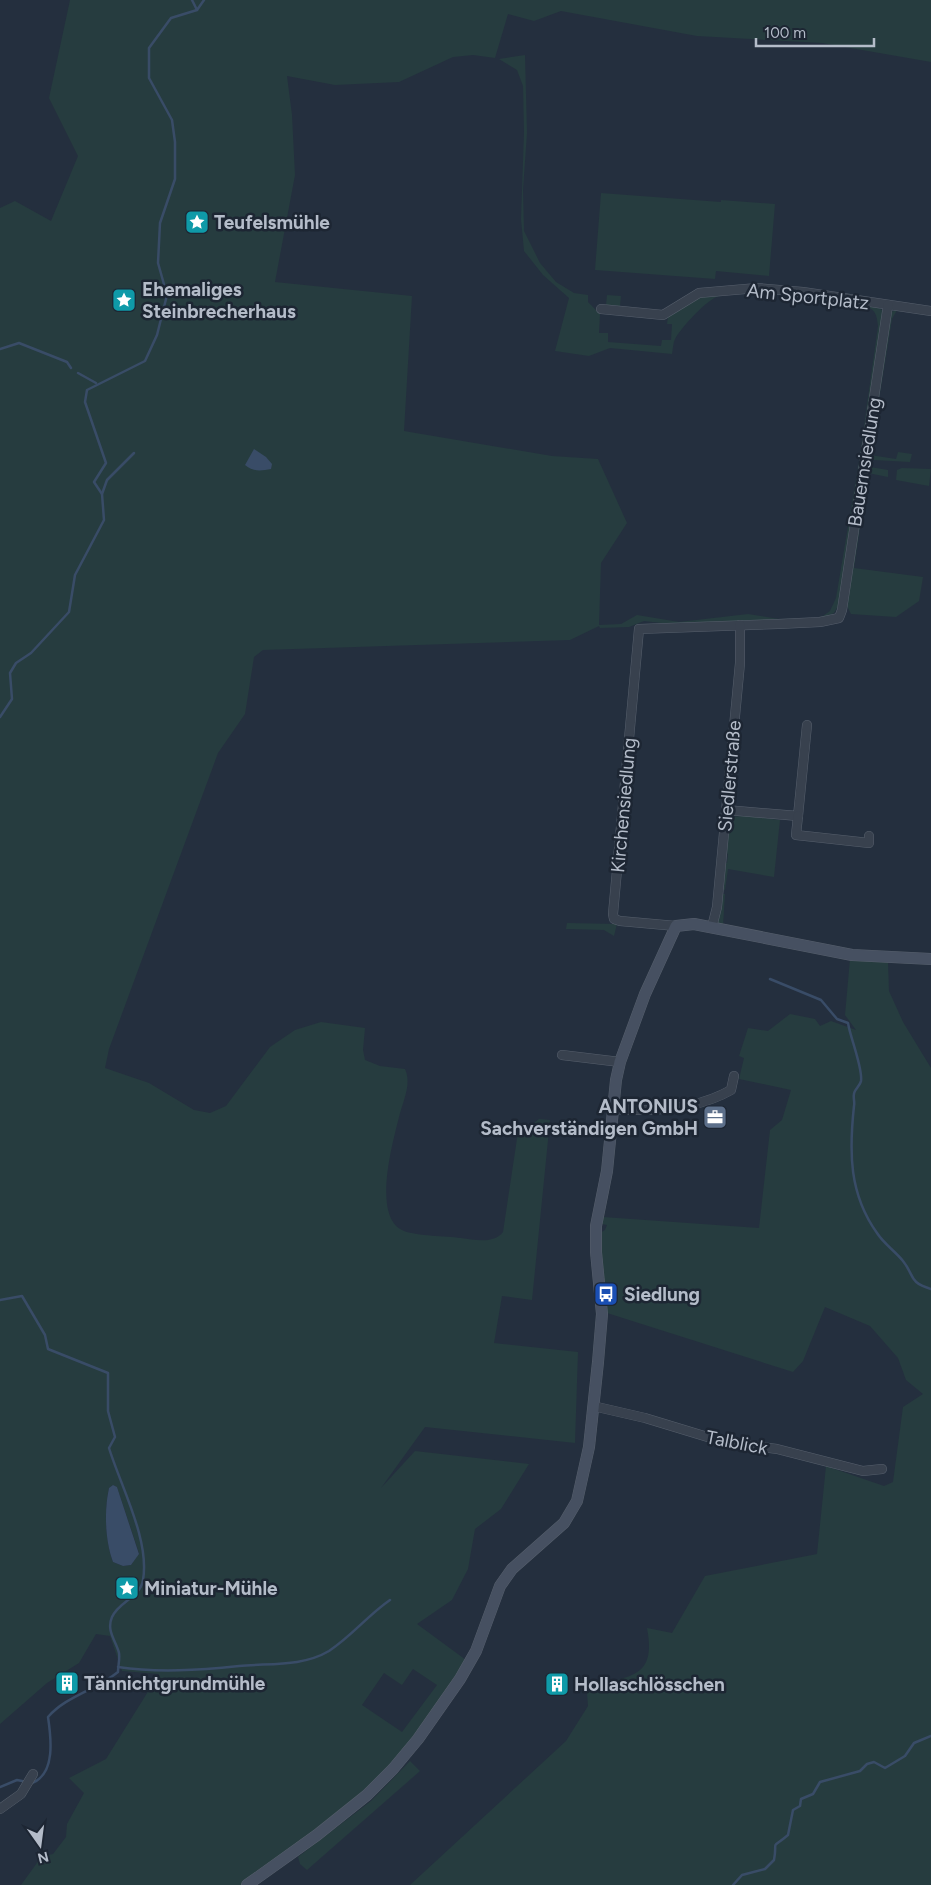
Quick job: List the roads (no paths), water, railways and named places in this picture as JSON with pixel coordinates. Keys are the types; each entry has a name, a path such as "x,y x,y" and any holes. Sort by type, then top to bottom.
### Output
{"street":[{"name":"Am Sportplatz","path":"601,309 664,315 699,293 738,288 803,292 931,311"},
{"name":"Bauernsiedlung","path":"740,625 820,622 838,618 843,602 888,305"},
{"name":"Kirchensiedlung","path":"676,926 620,921 614,918 613,914 639,629 740,625"},
{"name":"Siedlerstraße","path":"712,927 717,907 740,663 740,625"},
{"path":"807,725 796,835 868,843 869,836"},
{"path":"726,810 798,816"},
{"path":"247,1885 331,1824 367,1795 393,1769 438,1712 476,1651 500,1586 512,1569 564,1523 577,1501 588,1446 602,1314 596,1252 596,1226 607,1171 612,1109 620,1062 645,994 676,926 694,924 852,955 931,959"},
{"path":"562,1055 620,1062"},
{"path":"612,1109 640,1110 687,1106 730,1090 734,1076"},
{"name":"Talblick","path":"593,1406 645,1418 724,1442 777,1449 863,1471 882,1469"},
{"path":"0,1809 21,1794 33,1774"}],"water":[{"path":"254,449 266,457 272,464 271,469 257,470 245,465"},
{"path":"113,1485 117,1487 139,1554 131,1565 123,1566 113,1562 110,1554 106,1516 109,1488"}],"waterway":[{"path":"192,0 197,10"},
{"path":"0,717 12,699 10,673 16,663 31,653 69,612 75,575 104,520 102,494 94,482 106,463 85,402 87,390 145,361 157,335 167,295 158,263 160,223 175,179 175,142 172,120 149,78 149,48 171,18 197,10 204,0"},
{"path":"0,349 19,343 67,362 71,368"},
{"path":"78,373 96,383"},
{"path":"102,494 107,480 134,453"},
{"path":"770,979 821,1000 837,1019 848,1023 861,1075 861,1081 854,1096 852,1123 852,1156 856,1188 861,1203 877,1233 907,1266 915,1281 931,1289"},
{"path":"0,1300 22,1296 45,1335 48,1349 108,1373 108,1411 115,1437 109,1448 133,1514 144,1564 141,1586 134,1595 119,1607 110,1622 111,1631 119,1653 118,1672 100,1684 72,1698 48,1717 51,1744 48,1763 45,1772 32,1783"},
{"path":"118,1667 148,1670 209,1669 308,1660 329,1651 390,1600"},
{"path":"733,1885 742,1875 765,1869 774,1860 775,1845 788,1835 793,1810 800,1806 801,1799 813,1794 820,1782 860,1771 867,1764 874,1762 885,1768 905,1756 914,1743 931,1736"},
{"path":"0,1787 17,1780 27,1782"}],"place":[{"name":"Teufelsmühle","path":"197,222"},
{"name":"Ehemaliges Steinbrecherhaus","path":"124,300"},
{"name":"ANTONIUS Sachverständigen GmbH","path":"715,1117"},
{"name":"Siedlung","path":"606,1294"},
{"name":"Miniatur-Mühle","path":"127,1588"},
{"name":"Tännichtgrundmühle","path":"67,1683"},
{"name":"Hollaschlösschen","path":"557,1684"}]}
